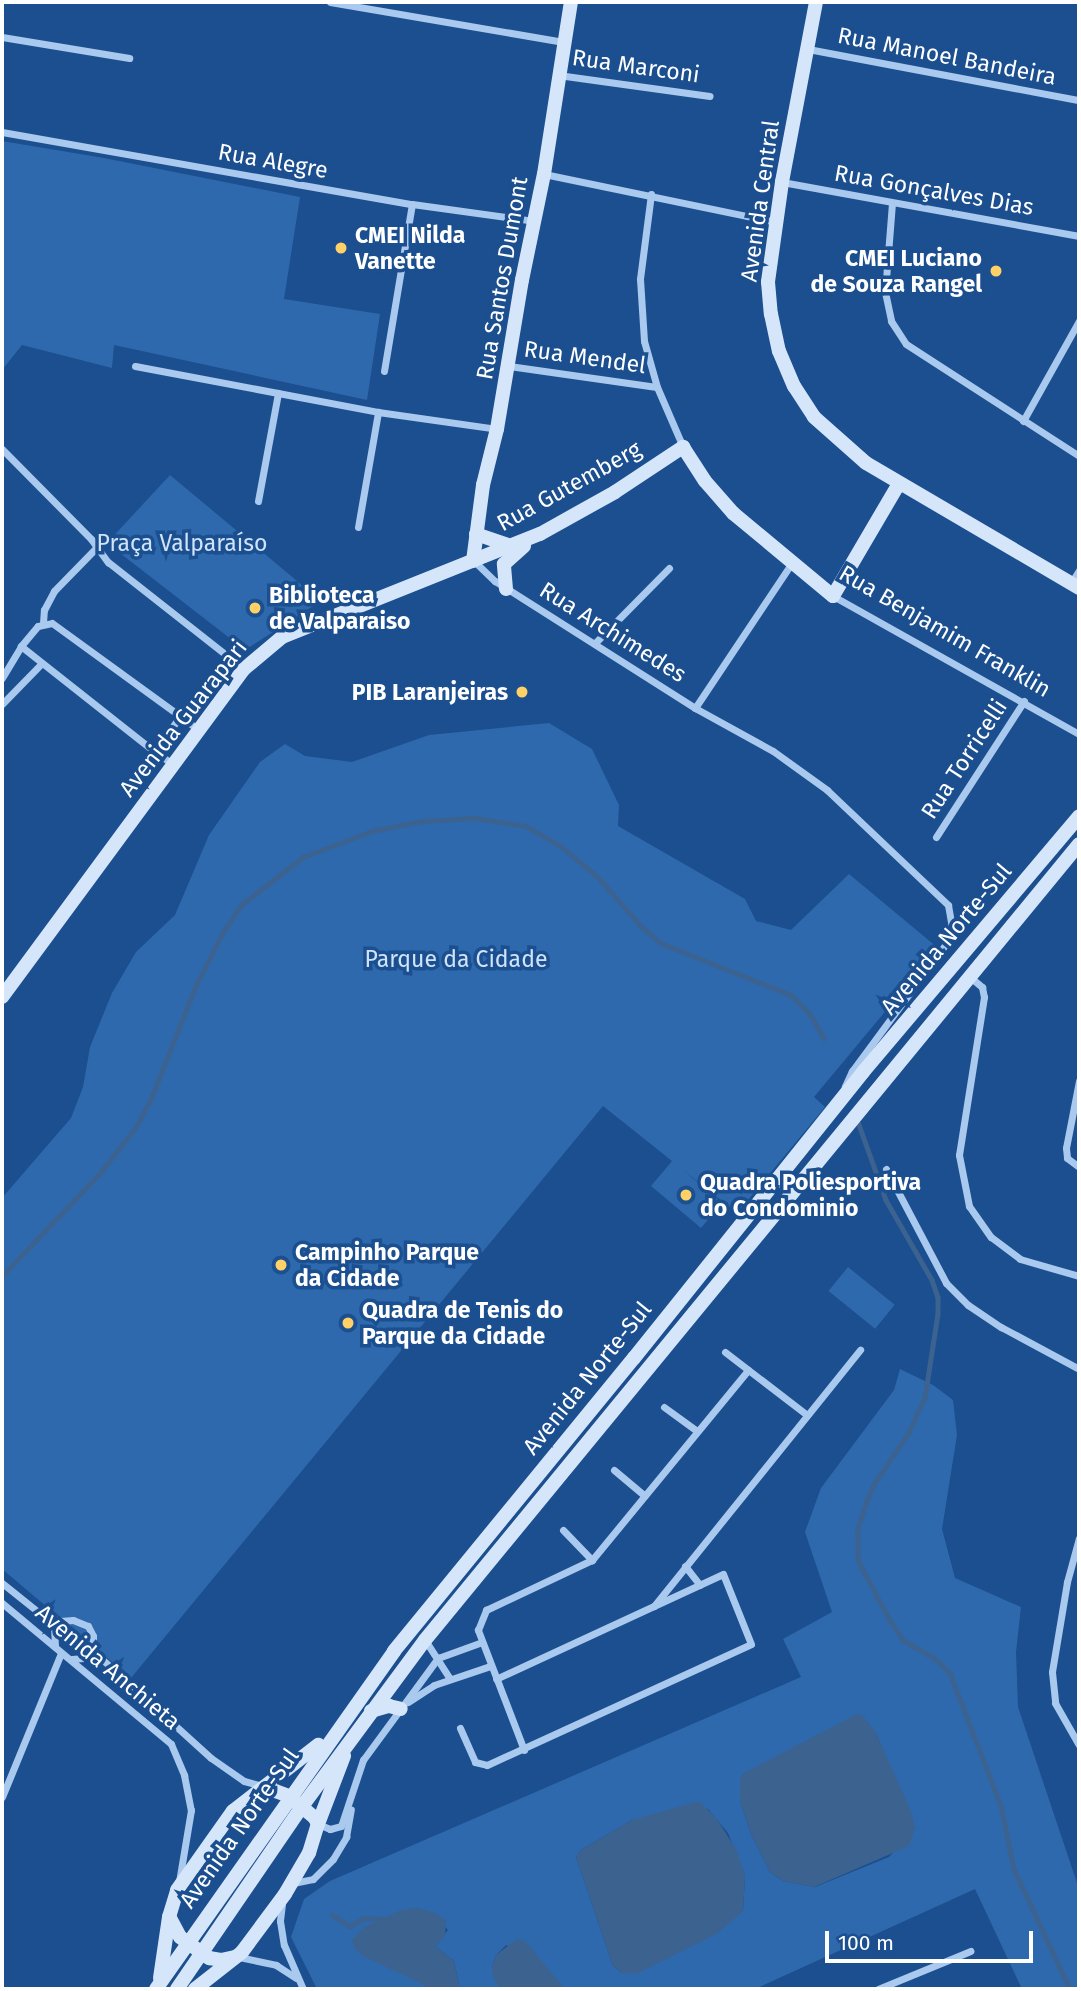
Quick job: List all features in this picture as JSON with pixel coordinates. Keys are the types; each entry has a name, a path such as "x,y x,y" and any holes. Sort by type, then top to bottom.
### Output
{"main road":[{"name":"Rua Santos Dumont","path":"473,561 483,485 497,429 544,174 570,2"},
{"name":"Avenida Central","path":"816,2 782,182 768,282 779,351 794,386 814,417 866,463 898,485 1075,586"},
{"name":"Rua Gutemberg","path":"473,561 532,537 615,492 684,447"},
{"name":"Rua Benjamim Franklin","path":"684,447 705,481 733,513 832,596"},
{"path":"832,596 898,485"},
{"path":"476,534 510,546"},
{"path":"506,589 504,572 507,559 532,537"},
{"name":"Avenida Guarapari","path":"2,997 101,859 201,731 244,669 282,637 473,561"},
{"name":"Avenida Norte-Sul","path":"158,1986 394,1650 834,1112 863,1072 1079,816"},
{"name":"Avenida Norte-Sul","path":"177,1989 303,1805 425,1640 1079,844"},
{"path":"371,1711 389,1706 403,1707"},
{"path":"158,1986 169,1917 177,1890 233,1811 267,1788 337,1728"},
{"path":"195,1989 237,1956 288,1889 309,1853 352,1737"},
{"path":"267,1788 289,1796 303,1805 318,1824"},
{"path":"169,1917 175,1930 201,1953 215,1959 237,1956"}],"street":[{"path":"330,2 564,42"},
{"path":"2,37 129,58"},
{"name":"Rua Manoel Bandeira","path":"808,49 1079,100"},
{"name":"Rua Marconi","path":"558,75 710,96"},
{"name":"Rua Alegre","path":"2,132 412,204 534,222"},
{"path":"544,174 776,222"},
{"name":"Rua Gonçalves Dias","path":"782,182 1079,236"},
{"name":"Rua Benjamim Franklin","path":"651,194 640,279 645,341 657,387 684,447"},
{"path":"892,203 886,292 891,321 906,344 1079,456"},
{"path":"384,372 412,204"},
{"path":"1023,421 1079,321"},
{"path":"135,366 378,412 497,429"},
{"name":"Rua Mendel","path":"509,366 657,387"},
{"path":"258,500 278,393"},
{"path":"358,527 378,412"},
{"path":"2,449 65,513 108,562 244,669"},
{"path":"2,678 21,646 43,623 44,610 54,590 96,548"},
{"name":"Rua Archimedes","path":"473,561 486,575 506,589 596,642 695,708 791,564"},
{"path":"596,642 669,568"},
{"path":"1075,586 1079,570"},
{"name":"Rua Benjamim Franklin","path":"832,596 1079,734"},
{"path":"43,623 52,623 201,731"},
{"path":"21,646 175,765"},
{"path":"2,704 41,664"},
{"name":"Rua Torricelli","path":"936,837 1024,701"},
{"path":"695,708 773,751 827,790 948,905 952,927 948,941 852,1071 834,1112"},
{"path":"155,752 180,716"},
{"path":"970,977 982,987 984,997 959,1155 968,1206 991,1237 1020,1259 1079,1276"},
{"path":"1079,1081 1066,1148 1067,1158 1079,1167"},
{"path":"886,1169 928,1255 946,1283 968,1305 1001,1327 1079,1369"},
{"path":"653,1607 860,1350"},
{"path":"725,1352 807,1415"},
{"path":"524,1751 482,1642 478,1626 486,1610 592,1560 748,1370"},
{"path":"664,1407 697,1431"},
{"path":"614,1470 645,1496"},
{"path":"563,1530 592,1560"},
{"path":"1079,1538 1067,1582 1052,1672 1055,1703 1079,1745"},
{"path":"685,1566 700,1585"},
{"path":"460,1728 478,1765 487,1766 751,1644 723,1574 496,1679"},
{"name":"Avenida Anchieta","path":"2,1583 37,1611 60,1621 73,1620 88,1626 93,1636 93,1651 211,1758 244,1781 267,1788"},
{"name":"Avenida Anchieta","path":"2,1603 171,1744 178,1756 191,1810 177,1890"},
{"path":"55,1646 54,1629 60,1621"},
{"path":"425,1640 450,1679"},
{"path":"318,1824 324,1828 338,1829 344,1821 363,1760 438,1658 482,1642"},
{"path":"72,1659 83,1658 93,1651"},
{"path":"2,1797 61,1653"},
{"path":"403,1707 450,1679 490,1666"},
{"path":"303,1989 288,1960 281,1930 288,1889 313,1879 334,1859 346,1838 352,1815 351,1805"},
{"path":"878,1989 970,1951"},
{"path":"237,1956 276,1965 299,1980"}],"green space":[{"path":"2,141 104,158 300,197 284,299 380,314 367,400 114,345 112,368 22,345 2,370"},
{"name":"Praça Valparaíso","path":"170,475 321,601 245,650 107,543"},
{"name":"Parque da Cidade","path":"549,723 592,749 619,805 618,826 745,899 756,921 791,930 849,874 938,948 814,1097 825,1107 737,1213 683,1170 722,1203 701,1228 651,1186 672,1161 603,1106 131,1678 2,1569 2,1198 71,1118 83,1087 90,1047 112,993 136,952 175,915 209,835 260,762 285,744 305,756 352,762 429,735"},
{"path":"848,1267 895,1305 875,1329 828,1291"},
{"path":"900,1369 933,1385 953,1400 957,1435 942,1529 955,1578 1021,1607 1016,1652 1018,1707 1079,1889 1079,1989 1022,1989 975,1889 755,1989 565,1989 506,1945 496,1955 492,1967 500,1989 460,1989 454,1961 435,1946 448,1930 433,1912 425,1989 317,1989 291,1937 304,1899 330,1881 801,1677 783,1639 832,1612 805,1532 821,1488 894,1390","holes":["876,1733 915,1828 889,1857 815,1887 783,1881 770,1872 752,1836 740,1801 740,1780 744,1773","708,1809 728,1833 745,1876 743,1911 622,1973 613,1966 576,1857 581,1850 632,1820"]}],"shaded area":[{"path":"857,1714 862,1715 876,1733 911,1811 915,1828 909,1846 814,1887 783,1881 770,1872 752,1836 740,1801 740,1780 744,1773"},
{"path":"696,1802 701,1803 717,1819 737,1851 745,1876 743,1911 718,1933 636,1974 622,1973 613,1966 576,1857 581,1850 632,1820"},
{"path":"417,1908 433,1912 446,1920 445,1936 435,1946 454,1961 460,1989 425,1989 424,1985 363,1956 354,1947 352,1940 364,1927 401,1910"},
{"path":"517,1939 525,1941 565,1989 500,1989 493,1977 492,1967 496,1955"}],"waterway":[{"path":"2,1276 100,1173 136,1127 150,1101 196,985 223,932 242,904 303,857 372,831 422,821 476,818 526,826 562,847 598,877 642,927 661,943 791,995 810,1014 824,1038"},
{"path":"857,1119 886,1200 932,1280 938,1297 938,1314 925,1398 909,1433 875,1483 867,1501 858,1529 858,1560 903,1640 936,1659 950,1673 1001,1806 1014,1869 1070,1989"},
{"path":"332,1915 350,1926 364,1918 385,1919"}],"place":[{"name":"CMEI Nilda Vanette","path":"341,248"},
{"name":"CMEI Luciano de Souza Rangel","path":"996,271"},
{"name":"Biblioteca de Valparaiso","path":"255,608"},
{"name":"PIB Laranjeiras","path":"522,692"},
{"name":"Quadra Poliesportiva do Condominio","path":"686,1195"},
{"name":"Campinho Parque da Cidade","path":"281,1265"},
{"name":"Quadra de Tenis do Parque da Cidade","path":"348,1323"}]}
